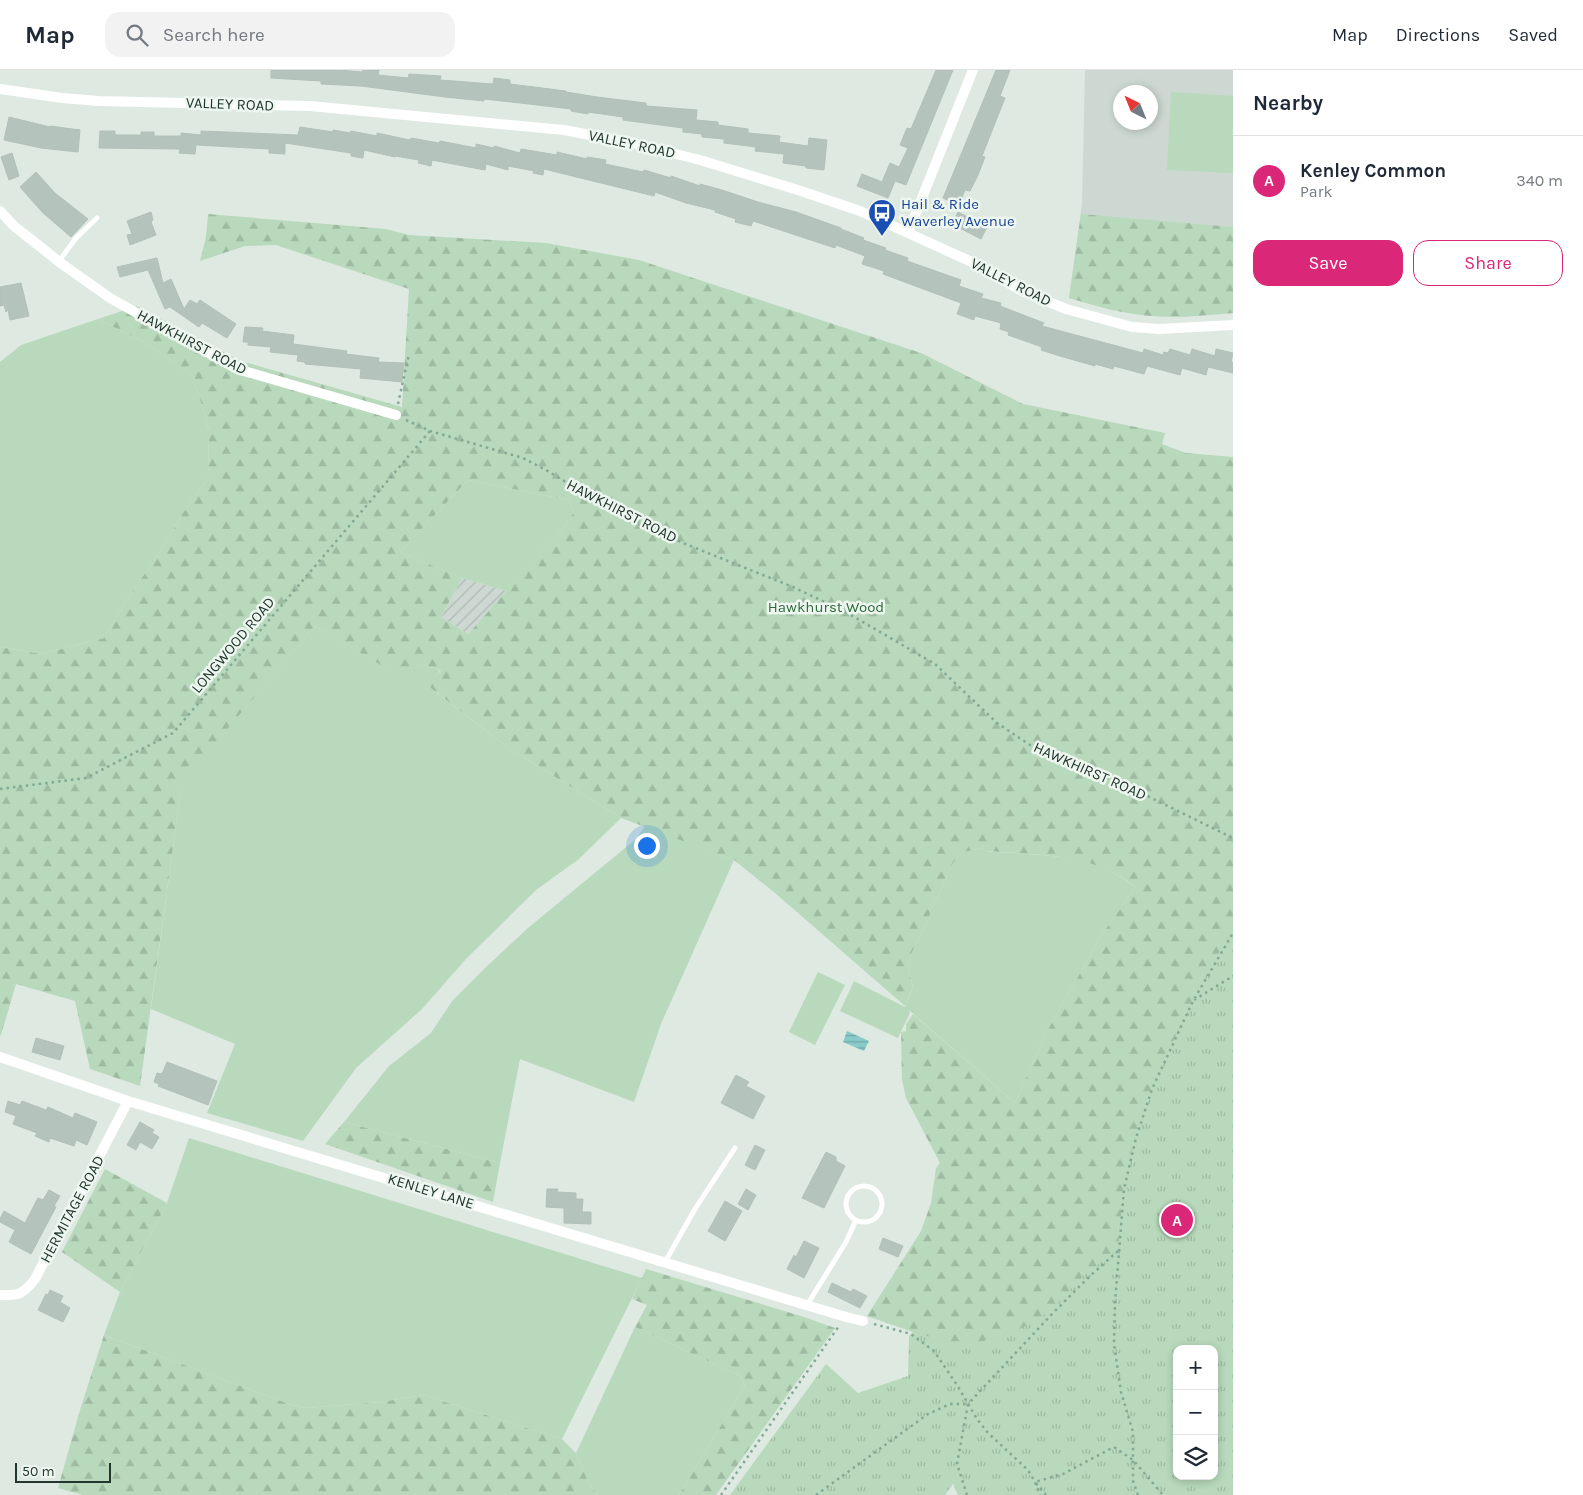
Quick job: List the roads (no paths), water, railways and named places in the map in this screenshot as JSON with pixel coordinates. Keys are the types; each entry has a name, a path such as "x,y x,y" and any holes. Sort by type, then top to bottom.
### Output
{"street":[{"path":"908,233 974,70"},
{"name":"VALLEY ROAD","path":"0,89 99,101 310,106 564,130 632,143 700,160 801,191 860,212 976,264 1022,291 1066,309 1108,322 1132,327 1159,329 1233,325"},
{"name":"HAWKHIRST ROAD","path":"0,211 14,226 58,262 110,298 237,369 396,416"},
{"name":"KENLEY LANE","path":"0,1057 128,1101 863,1321"},
{"name":"HERMITAGE ROAD","path":"0,1295 15,1296 25,1292 35,1279 128,1101"}],"lane":[{"path":"58,262 76,238 97,218"},
{"path":"665,1262 735,1148"},
{"path":"860,1186 871,1188 880,1196 881,1209 874,1218 868,1221 856,1220 846,1207 847,1196 860,1186"},
{"path":"807,1305 846,1242 856,1220"}],"water":[{"path":"847,1031 869,1041 864,1051 843,1042"}],"place":[{"name":"Hail & Ride Waverley Avenue","path":"882,237"},
{"name":"Kenley Common","path":"1177,1220"}],"park label":[{"name":"Hawkhurst Wood","path":"826,607"}]}
